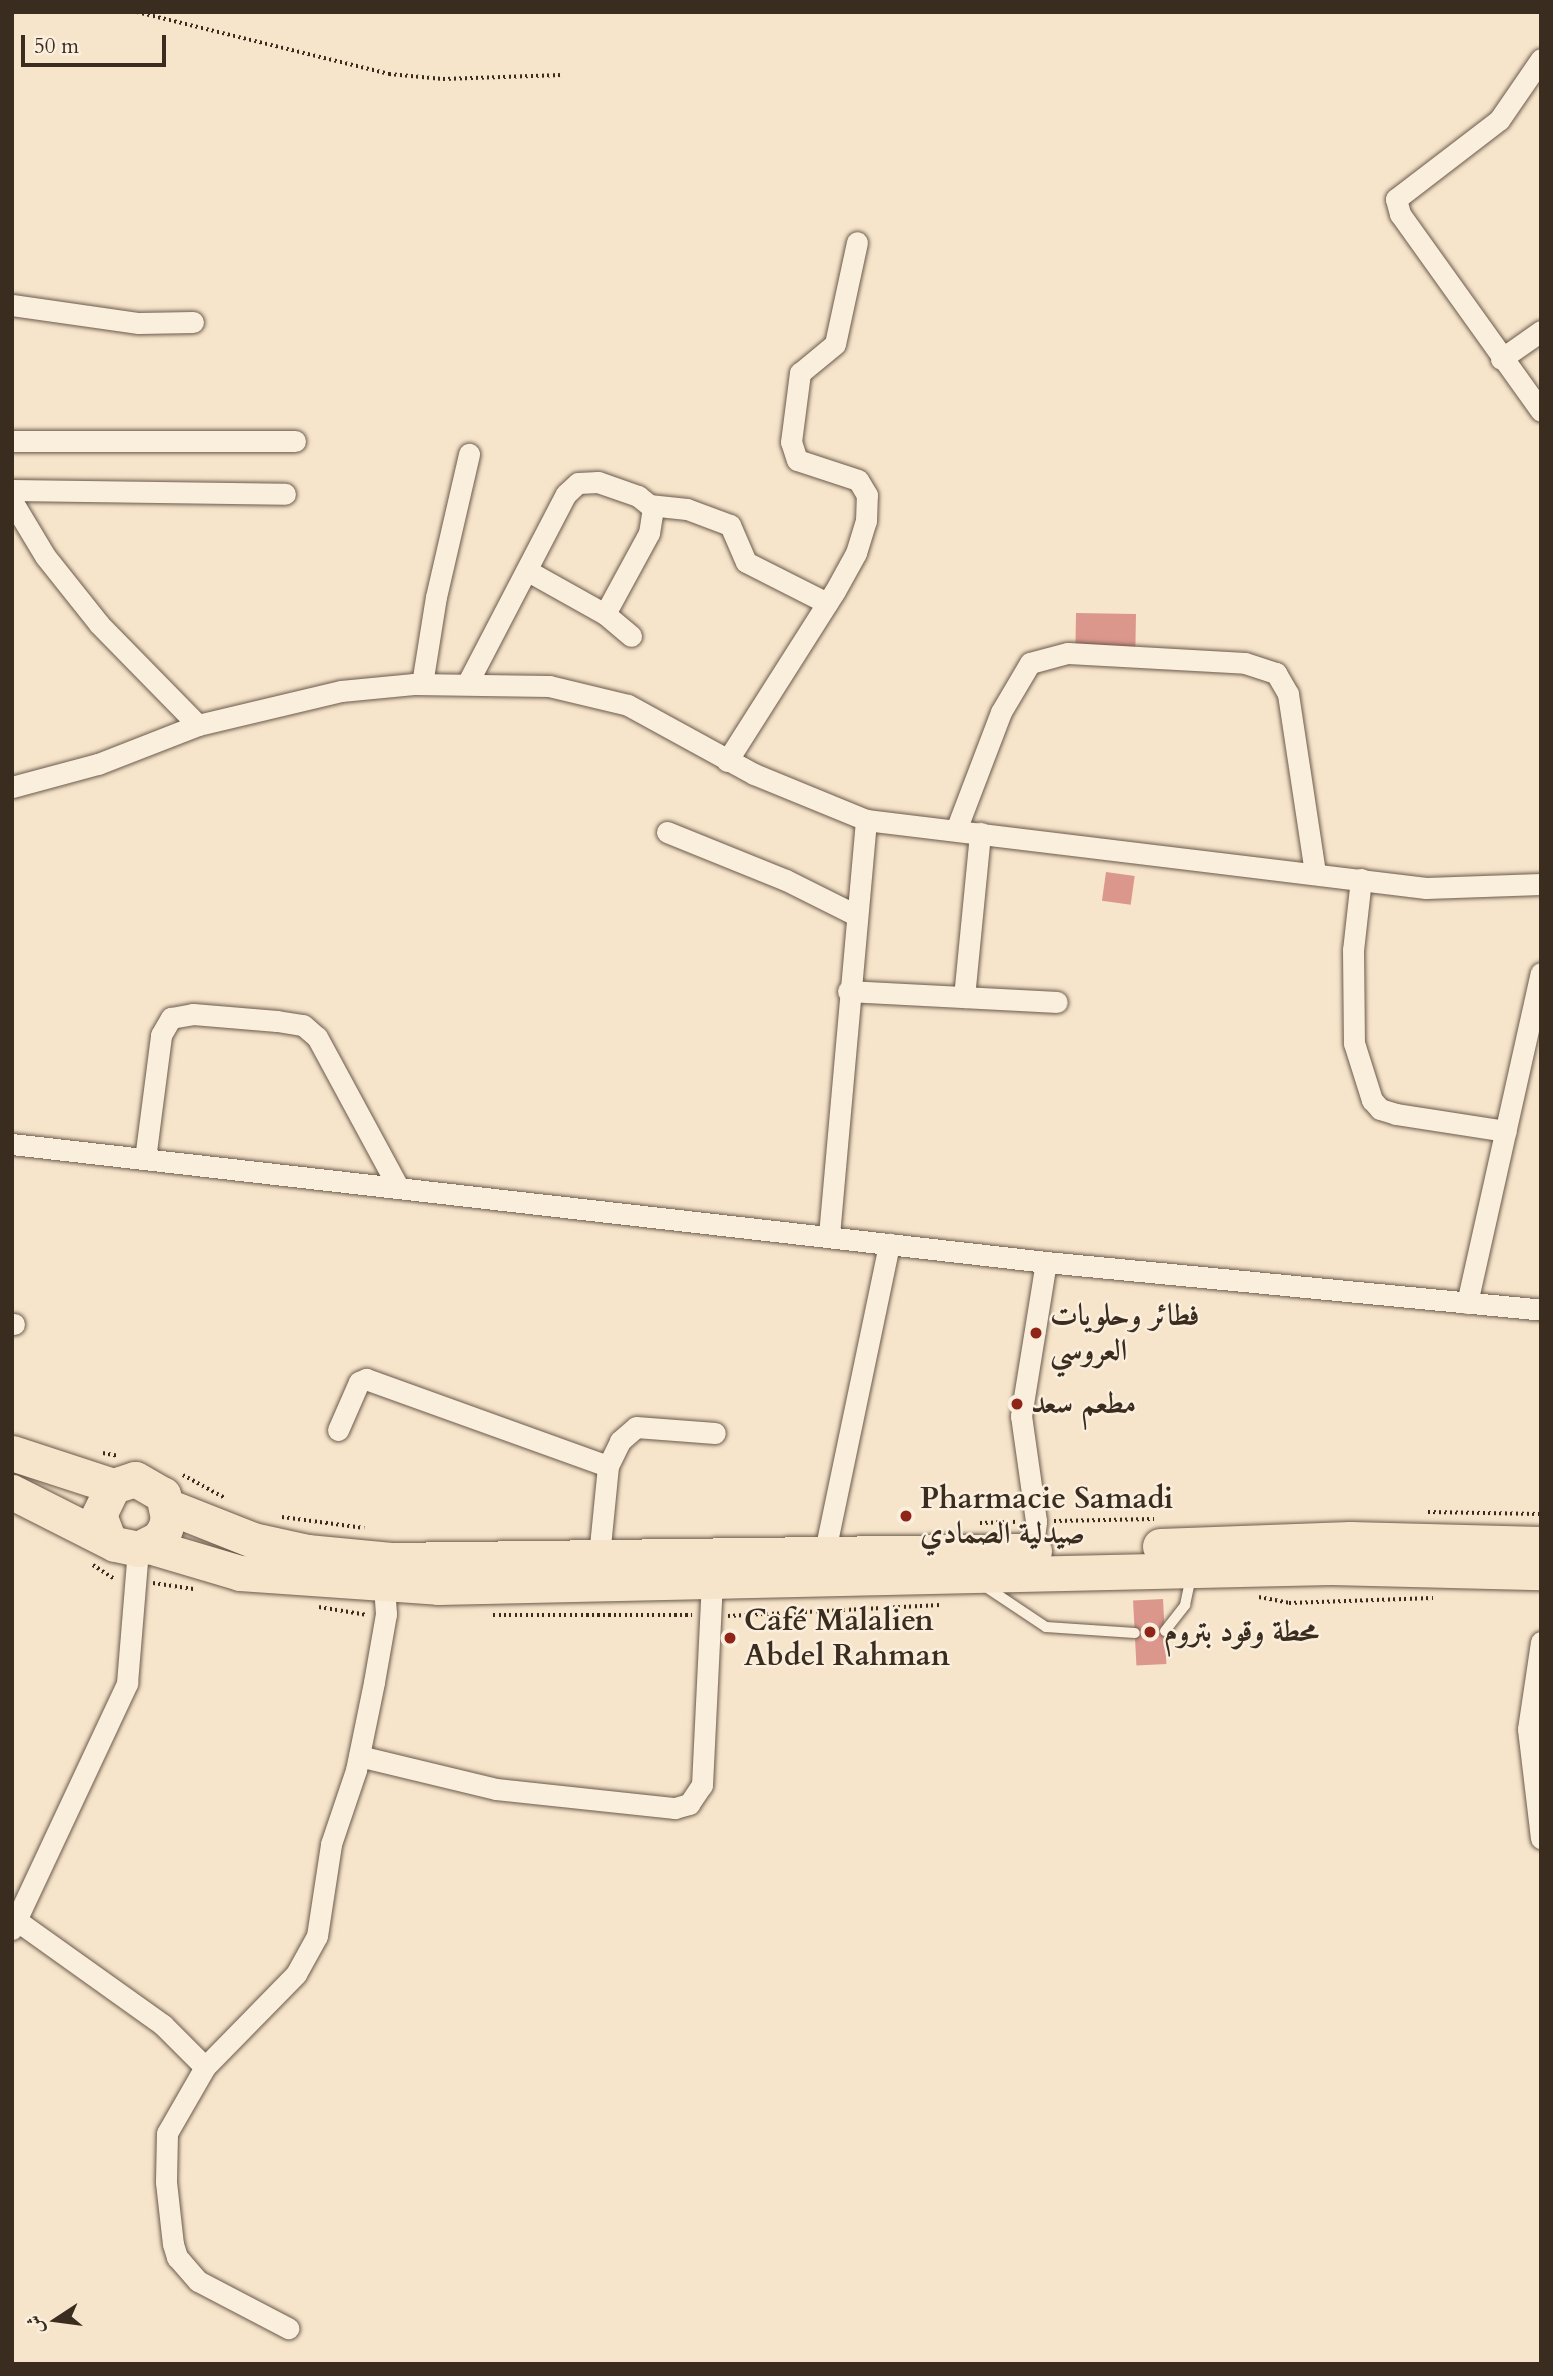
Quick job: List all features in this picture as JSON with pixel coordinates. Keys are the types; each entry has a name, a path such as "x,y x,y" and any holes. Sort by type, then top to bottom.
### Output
{"highway":[{"path":"12,1453 119,1471 146,1482 163,1495 167,1506 165,1529 131,1544"},
{"path":"119,1471 99,1515 131,1544"},
{"path":"12,1492 131,1544 240,1573 384,1584 973,1577 1343,1567 1541,1572"},
{"path":"167,1506 253,1540 344,1557 461,1561 825,1551 1034,1536 1541,1544"}],"street":[{"path":"1541,59 1499,120 1396,199 1400,214 1501,359 1541,411"},
{"path":"727,761 774,693 856,553 866,521 867,495 850,475 797,460 791,442 800,373 835,344 857,242"},
{"path":"12,305 139,323 192,322"},
{"path":"1501,359 1541,331"},
{"path":"12,441 295,441"},
{"path":"422,684 436,597 469,454"},
{"path":"467,684 573,486 598,482 649,505 687,509 730,525 746,562 827,603"},
{"path":"12,490 285,494"},
{"path":"12,501 45,556 99,624 198,725"},
{"path":"605,614 649,533 654,515 649,505"},
{"path":"528,571 605,614 631,636"},
{"path":"956,830 1001,712 1030,663 1068,653 1245,663 1276,673 1288,694 1315,873"},
{"path":"12,787 98,764 198,725 328,693 422,684 549,686 612,700 727,761 866,820 1452,890 1541,884"},
{"path":"829,1235 848,991 866,820"},
{"path":"667,832 786,880 856,915"},
{"path":"964,997 979,833"},
{"path":"1361,879 1353,950 1354,1043 1372,1100 1380,1109 1396,1114 1506,1131"},
{"path":"1467,1303 1541,973"},
{"path":"848,991 1057,1002"},
{"path":"145,1159 161,1035 171,1018 193,1014 254,1019 303,1026 317,1037 398,1187"},
{"path":"12,1144 829,1235 1046,1262 1541,1310"},
{"path":"825,1551 889,1244"},
{"path":"1034,1536 1021,1416 1046,1262"},
{"path":"338,1430 359,1382 366,1379 608,1466"},
{"path":"599,1556 608,1466 621,1441 636,1427 715,1433"},
{"path":"131,1544 127,1683 14,1925 163,2025 205,2067"},
{"path":"359,1756 496,1789 675,1808 689,1804 702,1785 712,1580"},
{"path":"288,2329 198,2281 177,2257 173,2244 166,2141 173,2116 205,2067 308,1958 317,1936 331,1844 359,1756 386,1615 384,1584"},
{"path":"1541,1642 1528,1728 1541,1838"}],"lane":[{"path":"1165,1631 1185,1605 1192,1569"},
{"path":"973,1577 1017,1612 1046,1627 1135,1633"}],"path":[{"path":"137,12 389,74 443,79 563,75"},
{"path":"101,1452 119,1471"},
{"path":"171,1469 230,1500"},
{"path":"1420,1512 1516,1510 1541,1514"},
{"path":"279,1517 372,1529"},
{"path":"966,1523 1034,1536 1159,1518"}],"building":[{"path":"1076,613 1136,614 1135,647 1075,646"},
{"path":"1106,872 1135,876 1131,905 1102,901"},
{"name":"محطة وقود بتروم","path":"1163,1599 1166,1664 1136,1665 1133,1601"}],"place":[{"name":"فطائر وحلويات العروسي","path":"1036,1333"},
{"name":"مطعم سعد","path":"1017,1404"},
{"name":"Pharmacie Samadi صيدلية الصمادي","path":"906,1516"},
{"name":"محطة وقود بتروم","path":"1150,1632"},
{"name":"Café Malalien Abdel Rahman","path":"730,1638"}]}
